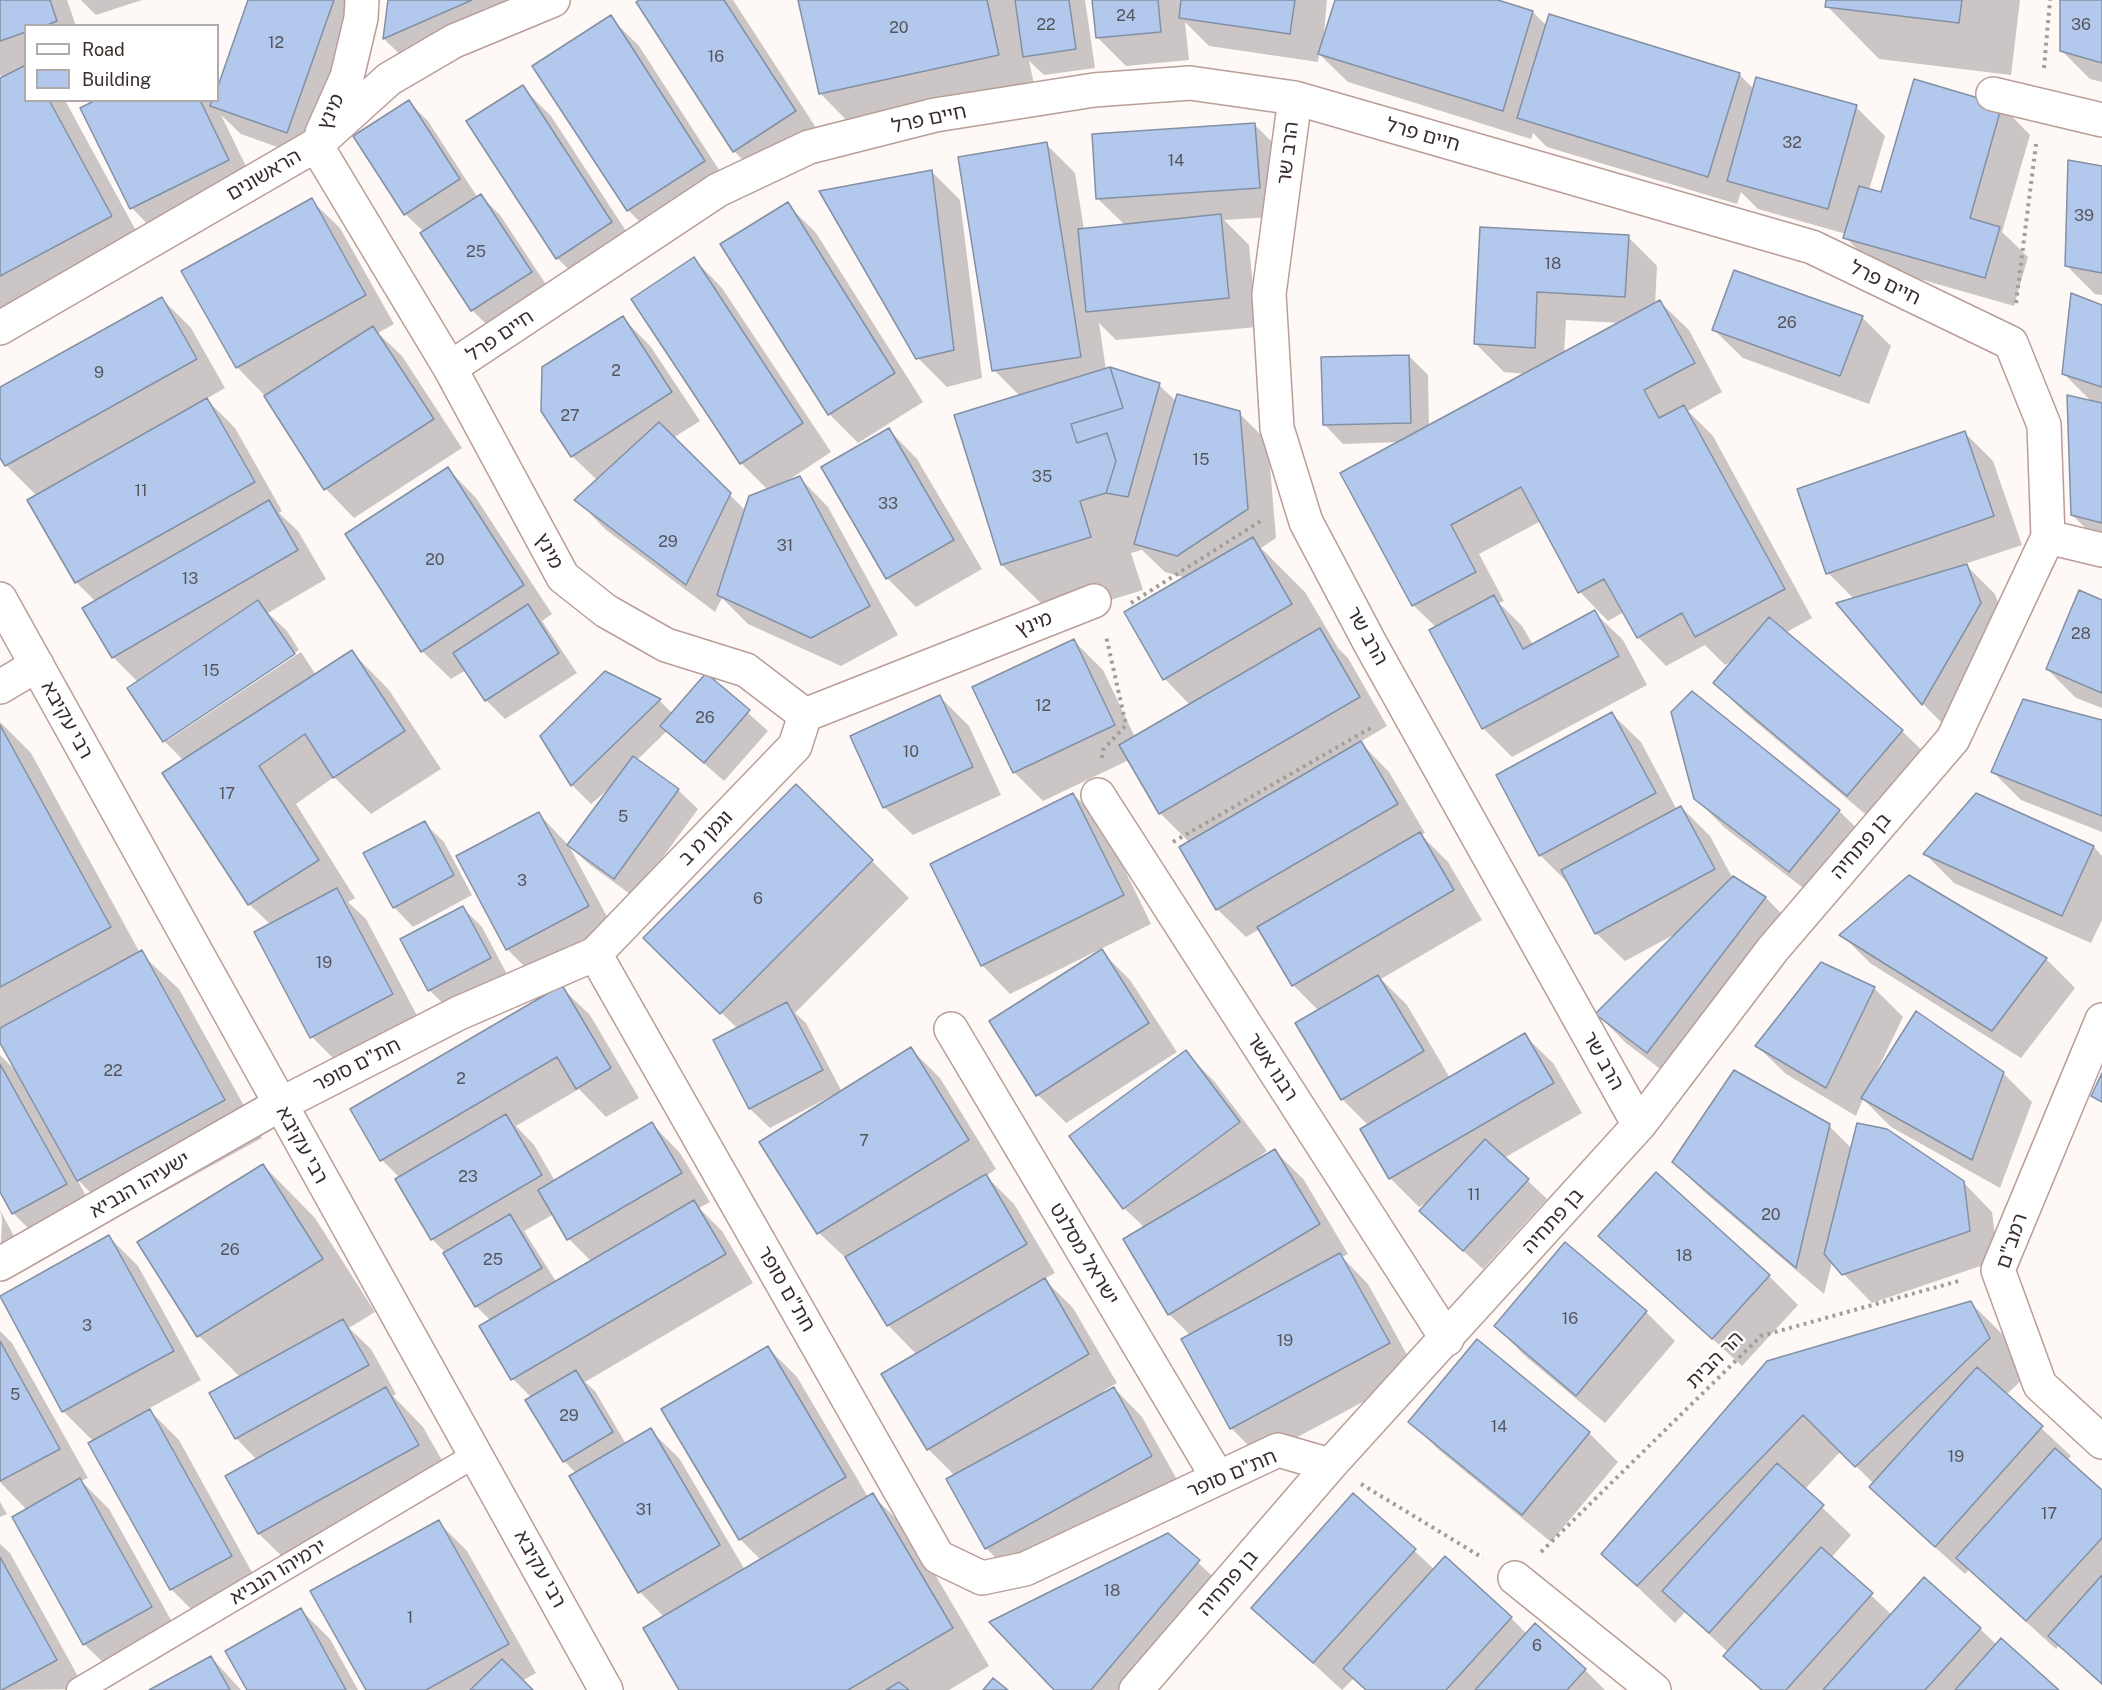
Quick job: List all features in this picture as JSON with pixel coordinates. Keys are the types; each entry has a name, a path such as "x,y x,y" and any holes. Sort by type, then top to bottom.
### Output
{"street":[{"name":"מינץ","path":"362,0 361,18 347,77 316,145 450,368 563,577 606,611 666,645 746,670 805,715 1108,605"},
{"name":"הראשונים","path":"0,328 316,145 388,79 454,41 553,0"},
{"name":"חיים פרל","path":"450,368 718,190 809,147 935,115 1094,90 1190,83 1295,98 1812,247 2011,343"},
{"path":"1993,94 2102,120"},
{"name":"הרב שר","path":"1295,98 1269,294 1277,428 1306,522 1406,707 1640,1125"},
{"path":"2011,343 2044,425 2048,537 2102,550"},
{"name":"בן פתחיה","path":"1136,1690 1330,1465 1640,1125 1773,949 1953,739 2048,537"},
{"name":"רבי עקיבא","path":"0,599 279,1105 477,1454 606,1690"},
{"path":"0,687 37,665"},
{"name":"וגמן מ ב","path":"595,954 795,746 805,715"},
{"name":"רבנו אשר","path":"1098,795 1447,1339"},
{"name":"חת\"ם סופר","path":"279,1105 459,1013 595,954 938,1557 982,1578 1025,1569 1278,1450 1330,1465"},
{"name":"רמב\"ם","path":"2098,1432 2040,1385 1998,1270 2102,1020"},
{"name":"ישראל מסלנט","path":"951,1029 1218,1478"},
{"name":"ישעיהו הנביא","path":"0,1264 279,1105"},
{"path":"1515,1578 1654,1690"}],"lane":[{"name":"ירמיהו הנביא","path":"80,1690 477,1454"}],"path":[{"path":"2011,343 2041,105 2050,0"},
{"path":"1108,605 1298,498"},
{"path":"1098,795 1103,750 1126,726 1106,632"},
{"path":"1140,862 1406,707"},
{"name":"הר הבית","path":"1515,1578 1761,1336 1998,1270"},
{"path":"1330,1465 1515,1578"}],"building":[{"path":"0,0 50,0 57,21 50,24 24,24 24,33 0,41"},
{"path":"248,0 334,0 287,133 210,106 211,102 219,102 219,83"},
{"path":"388,0 472,0 383,39"},
{"path":"639,0 724,0 796,111 733,152 636,2"},
{"path":"798,0 987,0 999,55 819,94"},
{"path":"1015,0 1069,0 1076,49 1023,57"},
{"path":"1092,0 1158,0 1161,32 1096,38"},
{"path":"1181,0 1295,0 1290,34 1179,18"},
{"path":"1335,0 1498,0 1533,11 1503,111 1318,54"},
{"path":"1826,0 1962,0 1959,23 1825,7"},
{"path":"2060,0 2102,0 2102,63 2060,51"},
{"path":"1549,14 1740,73 1708,177 1517,118"},
{"path":"611,15 705,161 627,211 532,66"},
{"path":"24,66 24,102 50,102 112,216 0,276 0,78"},
{"path":"1756,77 1857,105 1828,209 1727,181"},
{"path":"1914,79 2002,105 1970,218 2000,227 1985,278 1843,238 1859,186 1881,192"},
{"path":"523,85 612,222 556,259 466,121"},
{"path":"409,100 460,179 404,215 353,136"},
{"path":"92,102 201,102 229,160 130,209 80,108"},
{"path":"1255,123 1260,188 1096,199 1092,134"},
{"path":"1047,142 1081,357 992,371 958,157"},
{"path":"2068,160 2102,166 2102,273 2065,266"},
{"path":"932,170 954,350 916,359 819,191"},
{"path":"481,194 532,272 471,311 420,233"},
{"path":"312,198 366,295 236,368 181,271"},
{"path":"788,202 895,373 828,415 720,244"},
{"path":"1221,214 1229,298 1086,312 1078,229"},
{"path":"1480,227 1629,235 1625,297 1537,292 1535,348 1474,344"},
{"path":"694,257 803,423 740,464 631,299"},
{"path":"1734,270 1863,316 1840,376 1712,330"},
{"path":"2071,293 2102,305 2102,387 2062,374"},
{"path":"162,297 197,359 5,466 0,458 0,387"},
{"path":"1660,300 1695,363 1644,390 1659,418 1684,405 1785,589 1695,637 1682,613 1637,638 1604,579 1578,593 1521,487 1451,525 1476,572 1412,606 1340,473"},
{"path":"623,316 672,392 571,457 541,411 542,367"},
{"path":"373,326 434,419 324,490 264,396"},
{"path":"1409,355 1411,423 1323,425 1321,357"},
{"path":"1110,367 1123,408 1071,424 1077,443 1107,433 1116,461 1106,493 1080,501 1091,537 1001,565 954,415"},
{"path":"1110,367 1160,383 1128,497 1106,493 1116,461 1107,433 1077,443 1071,424 1123,408"},
{"path":"1177,394 1240,411 1248,509 1177,556 1134,544"},
{"path":"2067,395 2102,403 2102,523 2071,515"},
{"path":"207,398 255,482 75,583 27,500"},
{"path":"659,422 731,493 686,585 574,500"},
{"path":"889,428 954,540 886,579 821,467"},
{"path":"1965,431 1994,516 1826,574 1797,489"},
{"path":"448,467 524,585 421,652 345,534"},
{"path":"800,476 870,606 811,638 717,595 749,496"},
{"path":"269,500 298,550 112,658 82,608"},
{"path":"1253,537 1292,604 1163,680 1124,612"},
{"path":"1967,564 1981,603 1922,705 1836,603"},
{"path":"2079,590 2102,600 2102,693 2046,669"},
{"path":"1494,595 1523,649 1595,610 1619,656 1482,729 1429,630"},
{"path":"258,600 295,654 163,742 127,688"},
{"path":"528,604 559,653 485,701 453,653"},
{"path":"1769,617 1903,730 1847,796 1713,683"},
{"path":"1320,628 1360,697 1159,814 1119,745"},
{"path":"1074,639 1115,725 1013,773 972,687"},
{"path":"352,650 405,731 333,778 305,734 259,766 319,860 248,905 162,773"},
{"path":"605,671 661,699 571,786 540,736"},
{"path":"706,673 750,710 704,763 660,726"},
{"path":"1692,691 1840,810 1789,872 1694,799 1671,712"},
{"path":"940,695 973,767 883,808 850,736"},
{"path":"2023,699 2102,720 2102,816 1991,772"},
{"path":"1612,712 1656,793 1539,856 1496,775"},
{"path":"0,725 111,927 0,987"},
{"path":"1361,741 1398,804 1216,910 1179,847"},
{"path":"633,756 679,789 614,879 567,845"},
{"path":"796,784 873,860 720,1014 643,938"},
{"path":"1073,793 1124,895 981,966 930,864"},
{"path":"1976,793 2094,846 2062,916 1923,854"},
{"path":"1681,806 1715,869 1595,934 1561,870"},
{"path":"539,812 589,906 506,950 456,856"},
{"path":"425,821 454,875 393,908 363,853"},
{"path":"1420,832 1454,890 1292,986 1257,927"},
{"path":"1909,875 2047,958 1992,1031 1839,935"},
{"path":"1733,876 1766,897 1647,1053 1595,1014"},
{"path":"337,888 393,994 310,1038 254,932"},
{"path":"463,906 491,958 428,991 400,939"},
{"path":"1102,949 1149,1023 1036,1096 989,1021"},
{"path":"142,950 225,1100 77,1181 0,1043 0,1028"},
{"path":"1821,962 1875,987 1826,1088 1755,1046"},
{"path":"1378,975 1424,1051 1341,1100 1295,1023"},
{"path":"562,985 611,1068 576,1089 557,1057 380,1161 350,1109"},
{"path":"787,1002 823,1070 749,1109 713,1040"},
{"path":"1916,1011 2004,1072 1972,1160 1861,1098"},
{"path":"1525,1033 1554,1083 1389,1179 1360,1129"},
{"path":"911,1047 969,1140 817,1234 759,1142"},
{"path":"1186,1050 1240,1122 1123,1209 1069,1136"},
{"path":"0,1064 67,1184 12,1214 0,1192"},
{"path":"1734,1070 1830,1124 1796,1268 1672,1162"},
{"path":"2102,1073 2102,1102 2091,1096"},
{"path":"506,1114 542,1175 431,1240 395,1179"},
{"path":"652,1122 682,1173 567,1240 538,1190"},
{"path":"1857,1123 1887,1129 1964,1181 1970,1231 1842,1275 1824,1254"},
{"path":"1485,1139 1529,1179 1463,1251 1419,1211"},
{"path":"1275,1149 1320,1224 1168,1315 1123,1239"},
{"path":"263,1164 323,1259 197,1337 137,1242"},
{"path":"1656,1172 1770,1275 1712,1339 1598,1236"},
{"path":"986,1174 1027,1244 887,1326 845,1257"},
{"path":"694,1200 726,1254 511,1380 479,1326"},
{"path":"510,1214 542,1268 475,1307 443,1253"},
{"path":"109,1235 174,1351 62,1412 0,1296"},
{"path":"1565,1242 1647,1311 1576,1396 1494,1326"},
{"path":"1340,1253 1390,1343 1230,1429 1181,1339"},
{"path":"1045,1278 1089,1354 927,1450 881,1374"},
{"path":"1971,1301 1990,1338 1855,1467 1803,1415 1637,1586 1601,1554 1767,1361"},
{"path":"343,1319 369,1365 235,1439 209,1393"},
{"path":"1477,1339 1590,1432 1522,1515 1408,1422"},
{"path":"0,1341 60,1449 0,1481"},
{"path":"768,1346 846,1477 739,1540 661,1409"},
{"path":"1977,1367 2043,1426 1935,1547 1869,1487"},
{"path":"576,1370 613,1432 563,1462 525,1400"},
{"path":"386,1387 419,1445 258,1534 225,1476"},
{"path":"1114,1387 1152,1456 985,1549 946,1479"},
{"path":"150,1409 232,1556 170,1590 88,1443"},
{"path":"651,1428 720,1545 638,1593 569,1476"},
{"path":"2055,1448 2102,1490 2102,1538 2026,1621 1956,1558"},
{"path":"1777,1463 1824,1505 1709,1633 1662,1591"},
{"path":"80,1478 152,1607 83,1645 12,1517"},
{"path":"873,1493 953,1628 848,1690 679,1690 643,1628"},
{"path":"1353,1493 1416,1549 1313,1663 1251,1608"},
{"path":"439,1520 509,1644 426,1690 366,1690 310,1591"},
{"path":"1168,1533 1200,1560 1091,1690 1054,1690 989,1622"},
{"path":"1821,1547 1873,1593 1786,1690 1762,1690 1723,1656"},
{"path":"1445,1556 1512,1617 1446,1690 1366,1690 1343,1669"},
{"path":"0,1557 57,1660 2,1690 0,1690"},
{"path":"2102,1575 2102,1684 2048,1636"},
{"path":"1924,1577 1981,1628 1925,1690 1823,1690"},
{"path":"301,1608 346,1690 247,1690 225,1651"},
{"path":"1535,1623 1586,1669 1567,1690 1475,1690"},
{"path":"2001,1638 2059,1690 1955,1690"},
{"path":"211,1656 230,1690 149,1690"},
{"path":"502,1659 533,1690 470,1690"},
{"path":"993,1678 1008,1690 983,1690"},
{"path":"899,1682 909,1690 886,1690"}]}
